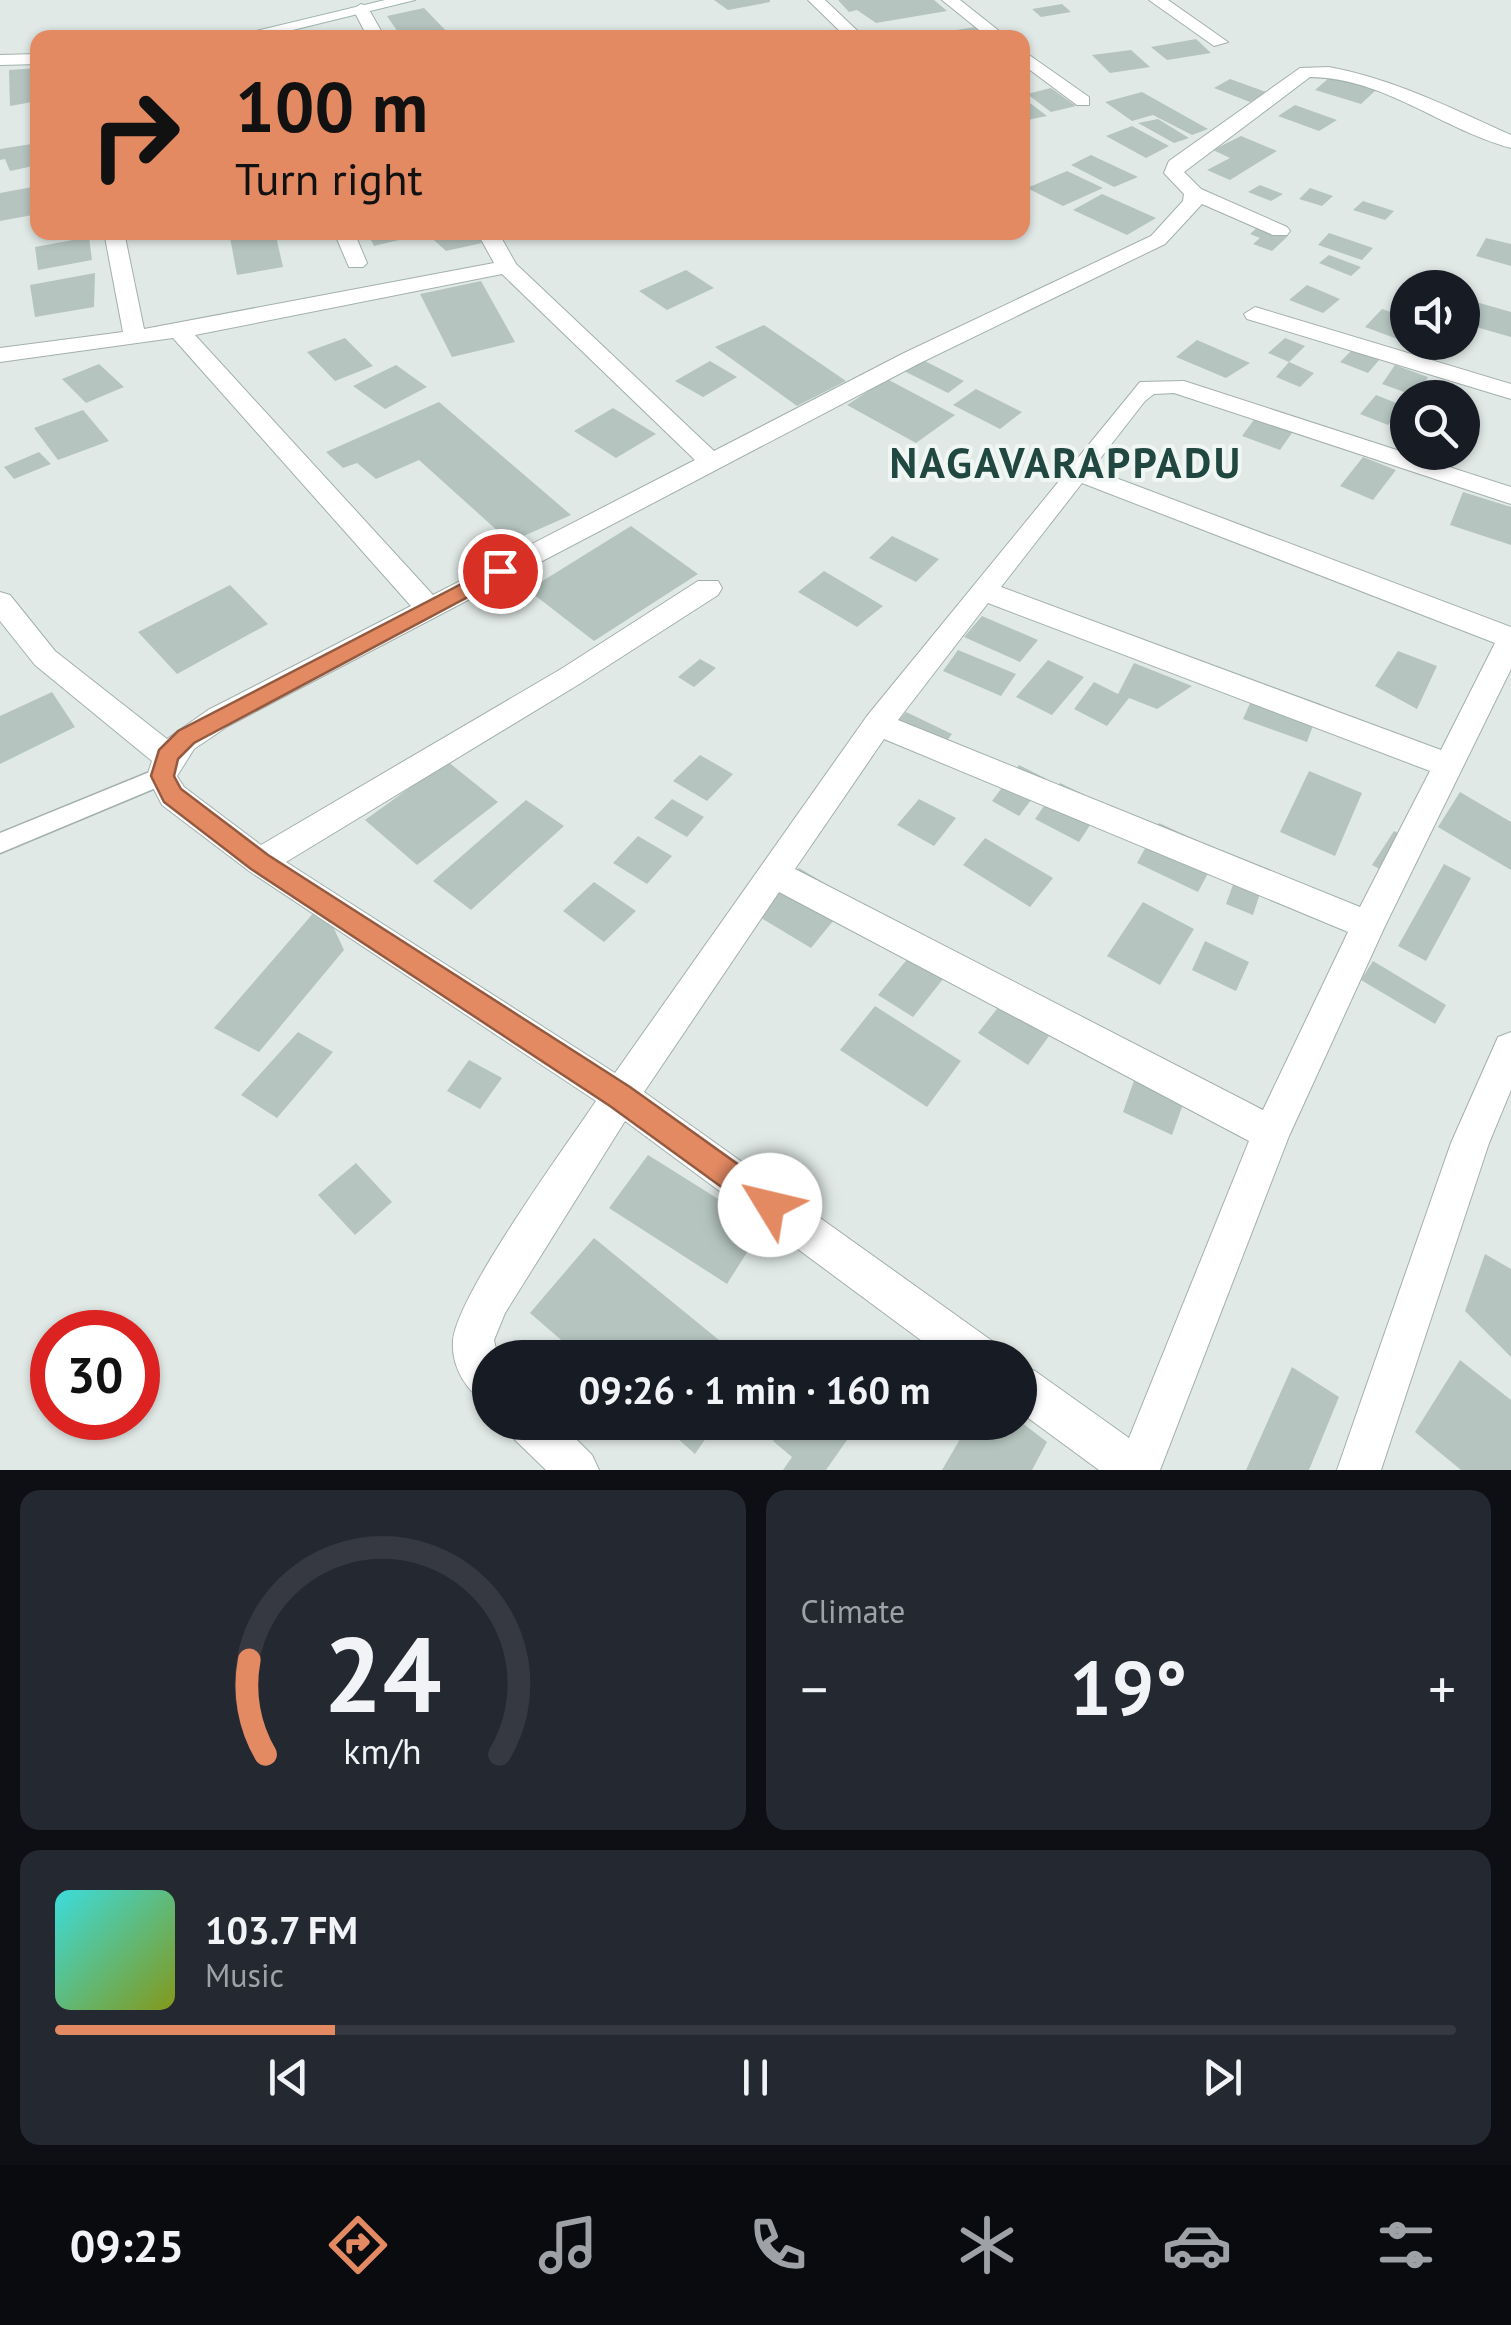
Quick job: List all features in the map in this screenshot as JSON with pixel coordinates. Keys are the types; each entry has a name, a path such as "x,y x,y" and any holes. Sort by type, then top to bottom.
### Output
{"street":[{"path":"285,30 407,0"},
{"path":"816,0 848,30"},
{"path":"950,0 989,30"},
{"path":"1157,0 1220,42"},
{"path":"361,9 373,30"},
{"path":"0,60 30,59"},
{"path":"1030,61 1083,101"},
{"path":"1280,231 1194,193 1174,173 1176,166 1306,72 1325,70 1357,78 1511,142"},
{"path":"165,766 186,737 428,606 713,464 912,358 1158,240 1194,202 1194,193"},
{"path":"116,240 135,338"},
{"path":"347,240 356,264"},
{"path":"491,240 506,267 713,464"},
{"path":"0,354 179,331 506,267"},
{"path":"1255,314 1511,392"},
{"path":"179,331 428,606"},
{"path":"474,1340 490,1298 620,1096 878,724 1076,472 1148,387 1176,386 1511,496"},
{"path":"1037,1398 1137,1470 1271,1133 1368,925 1511,639 1076,472"},
{"path":"260,862 571,676 708,588"},
{"path":"982,590 1448,765"},
{"path":"0,602 46,658 165,766 173,796 260,862 620,1096 955,1340"},
{"path":"878,724 1368,925"},
{"path":"774,874 1271,1133"},
{"path":"1359,1470 1470,1143 1511,1048"},
{"path":"546,1440 577,1470"}],"lane":[{"path":"0,843 165,766"}],"building":[{"path":"714,0 770,0 770,2 728,10"},
{"path":"838,0 934,0 947,11 876,23 857,10 849,12"},
{"path":"1062,4 1071,12 1041,17 1032,9"},
{"path":"424,8 445,30 397,30 387,16"},
{"path":"1196,39 1211,53 1167,60 1151,47"},
{"path":"1131,50 1150,67 1110,73 1092,55"},
{"path":"30,69 30,102 10,106 9,70"},
{"path":"1330,77 1376,90 1361,104 1315,90"},
{"path":"1230,79 1266,92 1250,102 1214,88"},
{"path":"1051,88 1076,106 1051,112 1030,93"},
{"path":"1142,92 1208,129 1192,135 1153,115 1132,121 1105,102"},
{"path":"1030,103 1047,116 1030,119"},
{"path":"1295,105 1337,120 1319,131 1278,116"},
{"path":"1158,119 1189,138 1174,143 1138,123"},
{"path":"1132,126 1169,146 1146,158 1106,136"},
{"path":"1241,136 1277,151 1230,180 1207,170 1230,158 1213,150"},
{"path":"30,144 30,167 10,171 5,159 0,160 0,149"},
{"path":"1091,155 1138,177 1114,187 1071,165"},
{"path":"1067,171 1103,188 1063,206 1030,187"},
{"path":"1260,185 1283,194 1271,201 1248,192"},
{"path":"30,187 30,215 0,221 0,193"},
{"path":"1310,188 1333,196 1322,206 1299,199"},
{"path":"1102,194 1156,218 1127,235 1073,210"},
{"path":"1363,201 1394,211 1385,220 1353,210"},
{"path":"1259,226 1288,236 1272,251 1253,244 1260,238 1250,234"},
{"path":"1329,233 1373,248 1362,260 1318,245"},
{"path":"1486,238 1511,244 1511,266 1476,256"},
{"path":"89,240 92,260 38,270 35,247"},
{"path":"230,240 277,240 283,267 237,275"},
{"path":"371,240 399,240 374,246"},
{"path":"434,240 482,243 446,251"},
{"path":"1329,255 1361,267 1351,276 1319,263"},
{"path":"686,270 714,288 667,310 639,291"},
{"path":"95,273 94,307 35,317 30,285"},
{"path":"481,281 515,342 452,357 420,294"},
{"path":"1307,285 1340,299 1323,313 1289,300"},
{"path":"1480,303 1511,312 1511,337 1480,328"},
{"path":"1382,309 1390,312 1390,336 1365,327"},
{"path":"764,325 846,381 797,406 715,347"},
{"path":"345,338 373,366 335,381 307,352"},
{"path":"1285,338 1305,346 1289,362 1268,353"},
{"path":"1197,340 1250,363 1226,378 1176,357"},
{"path":"1353,349 1380,359 1368,373 1340,362"},
{"path":"917,357 964,381 948,393 900,369"},
{"path":"710,361 737,377 703,397 675,381"},
{"path":"1289,362 1314,373 1300,387 1276,377"},
{"path":"99,364 124,387 86,403 62,379"},
{"path":"396,365 427,387 385,409 353,386"},
{"path":"1395,365 1428,377 1390,380 1390,387 1382,384"},
{"path":"887,379 955,415 916,443 847,405"},
{"path":"976,389 1022,412 1000,429 953,405"},
{"path":"1376,395 1390,400 1388,425 1360,414"},
{"path":"439,402 571,515 510,542 419,460 376,479 357,463 343,468 326,452"},
{"path":"613,408 656,434 616,458 574,431"},
{"path":"83,410 109,441 58,460 34,428"},
{"path":"1256,417 1294,430 1280,450 1242,436"},
{"path":"39,452 51,464 14,479 4,467"},
{"path":"1363,457 1396,470 1373,500 1340,486"},
{"path":"1463,492 1511,507 1511,545 1450,525"},
{"path":"631,526 698,574 594,641 528,590"},
{"path":"892,536 939,559 916,582 869,558"},
{"path":"824,571 883,606 857,627 798,592"},
{"path":"230,585 268,624 177,674 138,632"},
{"path":"982,616 1038,640 1020,662 964,637"},
{"path":"958,650 1016,674 1001,696 943,671"},
{"path":"1398,651 1437,666 1417,709 1375,686"},
{"path":"700,659 716,668 694,687 678,677"},
{"path":"1048,660 1084,677 1052,715 1016,697"},
{"path":"1134,663 1192,686 1157,709 1129,698 1107,726 1074,709 1094,682 1118,694"},
{"path":"1259,683 1321,704 1307,742 1243,719"},
{"path":"52,692 75,727 0,764 0,716"},
{"path":"906,712 952,734 933,758 887,734"},
{"path":"700,755 733,774 707,801 673,781"},
{"path":"447,761 498,802 417,865 365,820"},
{"path":"1019,765 1047,779 1019,816 992,801"},
{"path":"1309,771 1362,793 1335,856 1280,832"},
{"path":"1060,783 1104,804 1079,842 1035,819"},
{"path":"1460,792 1511,822 1511,870 1438,827"},
{"path":"672,799 704,817 687,837 654,818"},
{"path":"919,799 956,818 934,846 897,825"},
{"path":"526,800 564,826 471,910 433,881"},
{"path":"1159,823 1220,851 1198,892 1137,863"},
{"path":"1394,831 1409,839 1387,873 1372,865"},
{"path":"638,836 672,856 647,884 613,863"},
{"path":"985,838 1053,878 1030,907 963,865"},
{"path":"1444,864 1471,878 1426,961 1398,946"},
{"path":"799,868 851,899 811,948 758,916"},
{"path":"1238,871 1264,881 1253,915 1226,904"},
{"path":"594,882 636,911 604,942 563,911"},
{"path":"1143,902 1194,929 1160,985 1107,956"},
{"path":"322,903 344,950 259,1052 214,1028"},
{"path":"1205,941 1249,962 1236,991 1192,970"},
{"path":"913,952 947,974 913,1017 878,995"},
{"path":"1373,961 1446,1005 1435,1024 1361,980"},
{"path":"1000,1005 1049,1036 1028,1065 978,1033"},
{"path":"875,1006 961,1061 927,1107 840,1050"},
{"path":"298,1032 333,1052 277,1118 241,1095"},
{"path":"469,1060 502,1078 480,1109 447,1091"},
{"path":"1137,1072 1187,1093 1172,1135 1123,1112"},
{"path":"648,1155 763,1227 727,1284 609,1208"},
{"path":"356,1163 392,1202 355,1235 318,1195"},
{"path":"594,1238 719,1340 561,1340 530,1313"},
{"path":"1485,1254 1511,1269 1511,1357 1465,1311"},
{"path":"1460,1360 1511,1400 1511,1470 1461,1470 1415,1432"},
{"path":"1292,1367 1339,1397 1309,1470 1246,1470"},
{"path":"1037,1434 1047,1442 1032,1470 942,1470 960,1440 1037,1440"},
{"path":"679,1440 705,1440 695,1454"},
{"path":"847,1440 826,1470 783,1470 792,1457 773,1441"}],"district":[{"name":"NAGAVARAPPADU","path":"1066,463"}],"route":[{"path":"500,571 186,737 167,756 162,776 173,796 260,862 620,1096 770,1205"}]}
